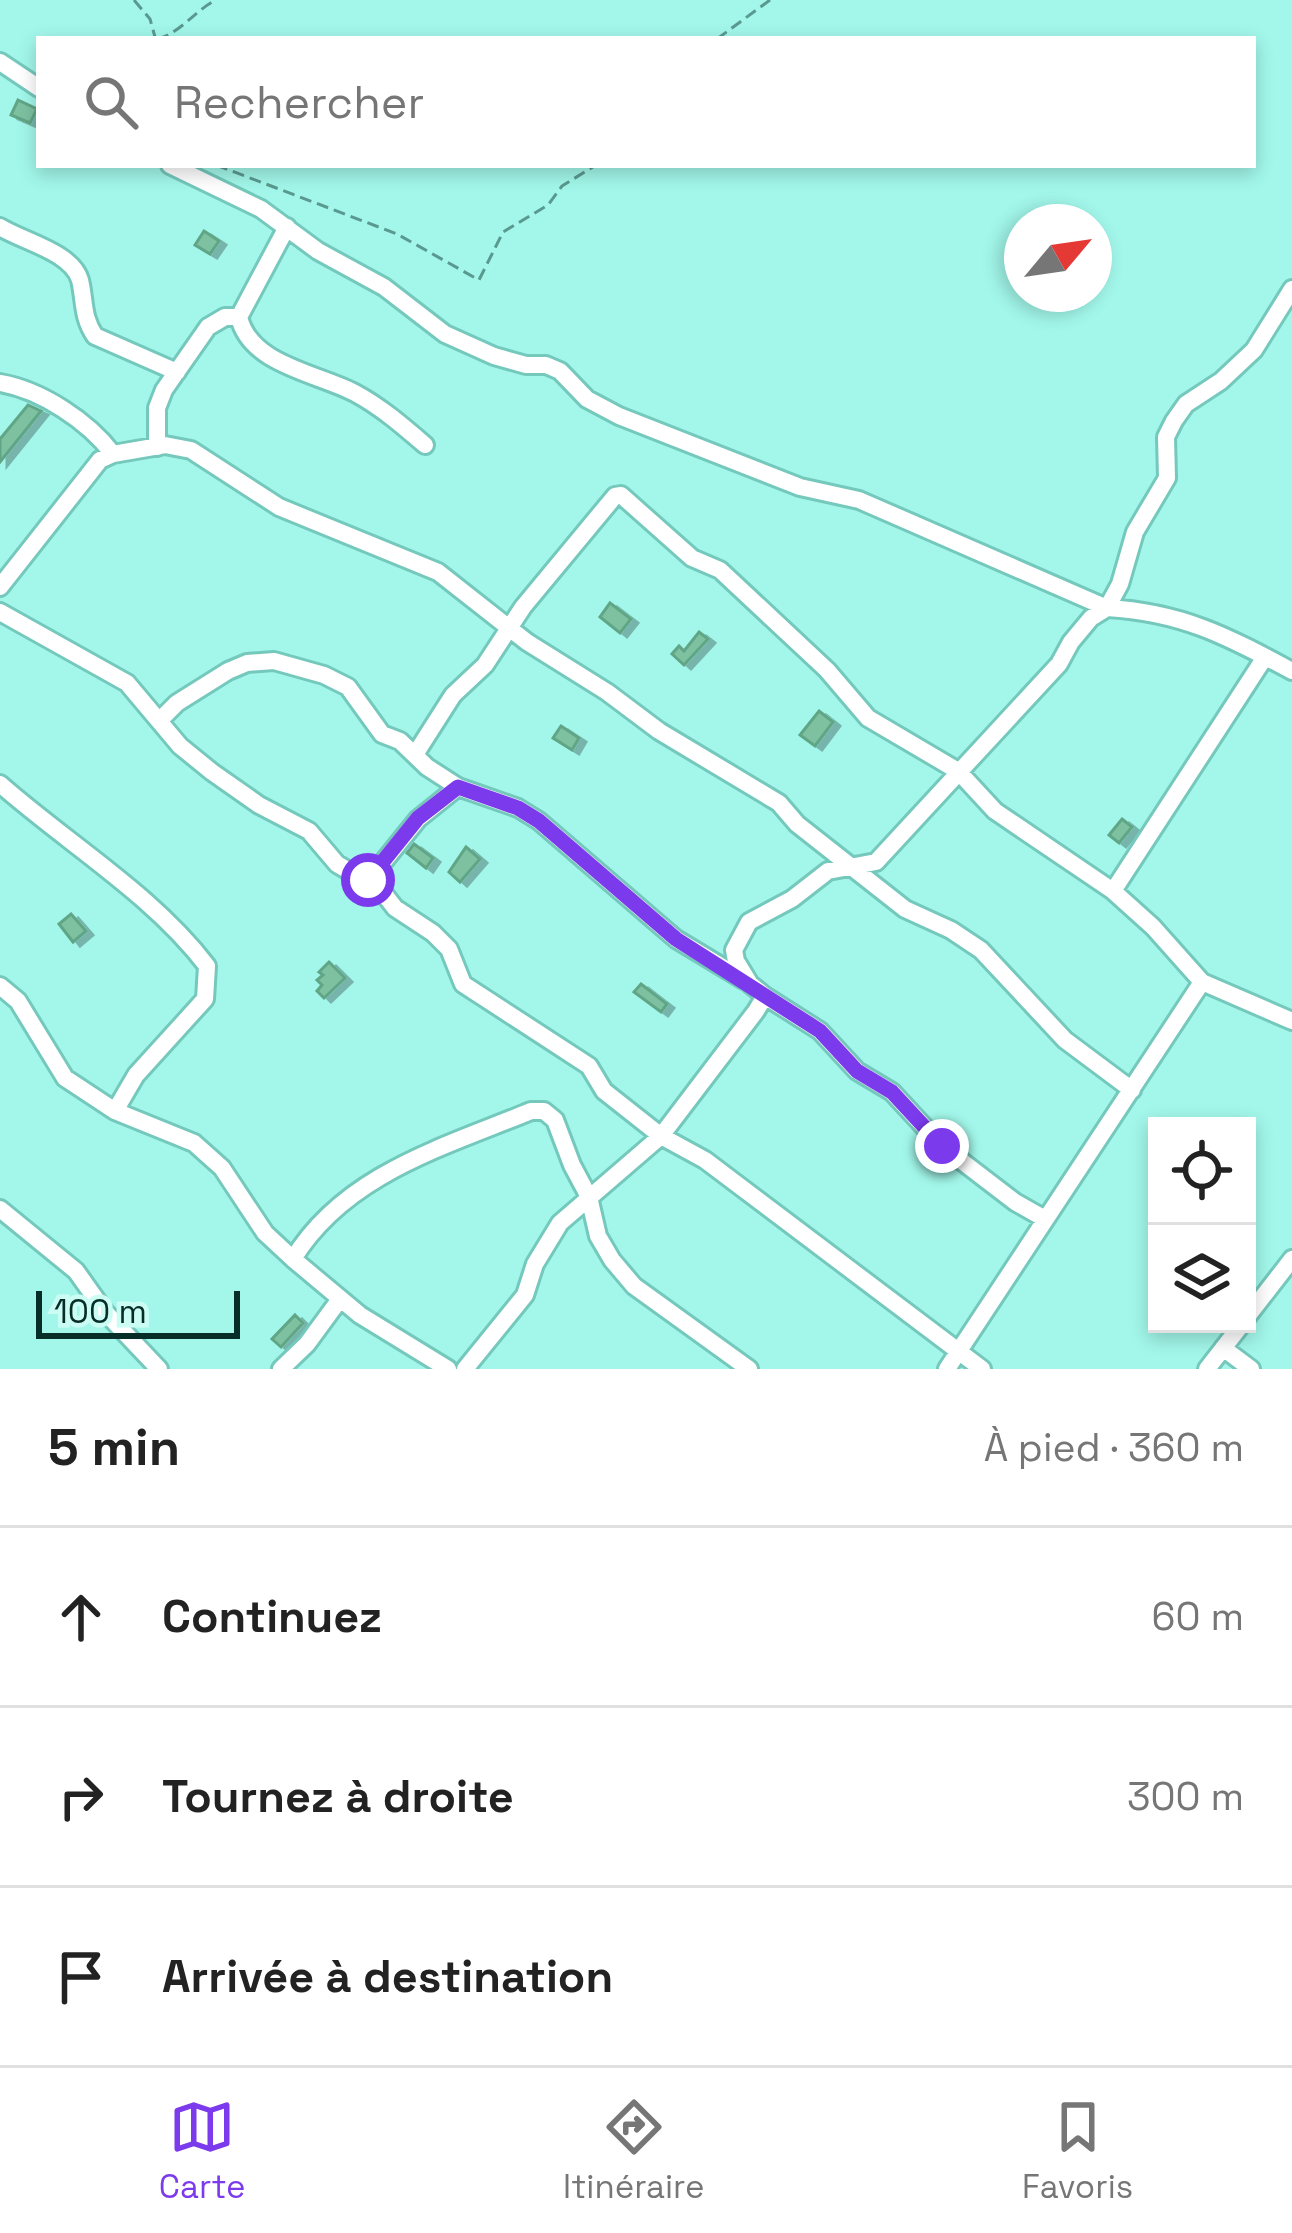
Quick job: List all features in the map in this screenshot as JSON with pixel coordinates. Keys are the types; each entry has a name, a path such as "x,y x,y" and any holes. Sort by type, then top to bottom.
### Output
{"street":[{"path":"3,67 36,86"},
{"path":"176,168 261,208 318,250 384,287 446,334 494,356 560,371 586,399 619,416 800,487 859,500 1106,608 1150,610 1181,618 1292,671"},
{"path":"239,317 287,226"},
{"path":"0,227 71,266 80,280 87,325 95,336 177,372"},
{"path":"750,984 734,950 749,922 792,899 828,871 876,862 1060,664 1091,618 1106,608 1120,584 1136,532 1167,478 1166,437 1174,422 1186,404 1254,350 1292,289"},
{"path":"157,447 157,408 177,372 208,327 225,317 239,317"},
{"path":"239,317 260,351 356,394 425,445"},
{"path":"0,383 21,387 75,418 99,436 112,454"},
{"path":"0,587 86,475 112,454 157,447 191,450 279,507 438,572 509,629 659,731 779,803 797,824 905,909 981,950 1065,1040 1132,1090"},
{"path":"416,753 453,694 484,664 614,496 621,495 692,558 719,570 827,670 868,718 958,771 995,811 1113,892 1153,927 1202,982 1292,1021"},
{"path":"0,612 127,683 181,746 212,772 259,805 309,831 337,864 368,880 449,950 463,984 589,1066 604,1091 661,1136 705,1160 982,1369"},
{"path":"1113,892 1265,657"},
{"path":"160,720 177,703 248,663 274,661 348,687 382,734 416,753 458,787 518,808 539,821 676,939 820,1031 857,1071 892,1092 953,1154 1046,1220"},
{"path":"0,784 141,898 185,938 207,966 205,999 136,1075 115,1112"},
{"path":"368,880 418,818 458,787"},
{"path":"946,1369 1202,982"},
{"path":"0,986 18,1001 65,1078 115,1112 176,1132 194,1143 222,1168 265,1233 293,1259 340,1299 448,1369"},
{"path":"465,1369 525,1295 549,1238 570,1212 661,1136 765,996"},
{"path":"293,1259 317,1224 386,1172 531,1111 544,1111 555,1120 589,1197 598,1236 634,1286 749,1369"},
{"path":"0,1209 76,1271 105,1312 159,1369"},
{"path":"1256,1306 1292,1259"},
{"path":"281,1369 307,1344 340,1299"},
{"path":"1207,1369 1235,1333"},
{"path":"1223,1348 1251,1369"}],"path":[{"path":"134,0 150,19 156,36"},
{"path":"167,36 192,13 216,0"},
{"path":"721,36 770,0"},
{"path":"224,168 397,234 478,280 503,232 548,205 562,186 591,168"}],"building":[{"path":"18,100 36,109 30,123 11,115"},
{"path":"204,231 219,241 210,254 195,245"},
{"path":"28,405 41,411 0,462 0,439"},
{"path":"610,603 631,619 620,633 600,617"},
{"path":"699,632 708,639 684,665 672,654 679,646 684,651"},
{"path":"819,711 833,722 815,746 800,735"},
{"path":"561,726 579,738 572,750 553,738"},
{"path":"1122,819 1132,827 1119,843 1109,835"},
{"path":"414,844 433,858 426,868 407,853"},
{"path":"466,847 480,859 460,882 449,872"},
{"path":"71,914 86,931 73,942 59,924"},
{"path":"329,962 345,978 324,998 317,991 322,985 317,980"},
{"path":"641,984 667,1004 661,1012 634,992"},
{"path":"295,1315 303,1323 281,1347 272,1339"}],"route":[{"path":"368,880 418,818 458,787 518,808 559,837 676,939 820,1031 857,1071 892,1092 942,1146"}]}
